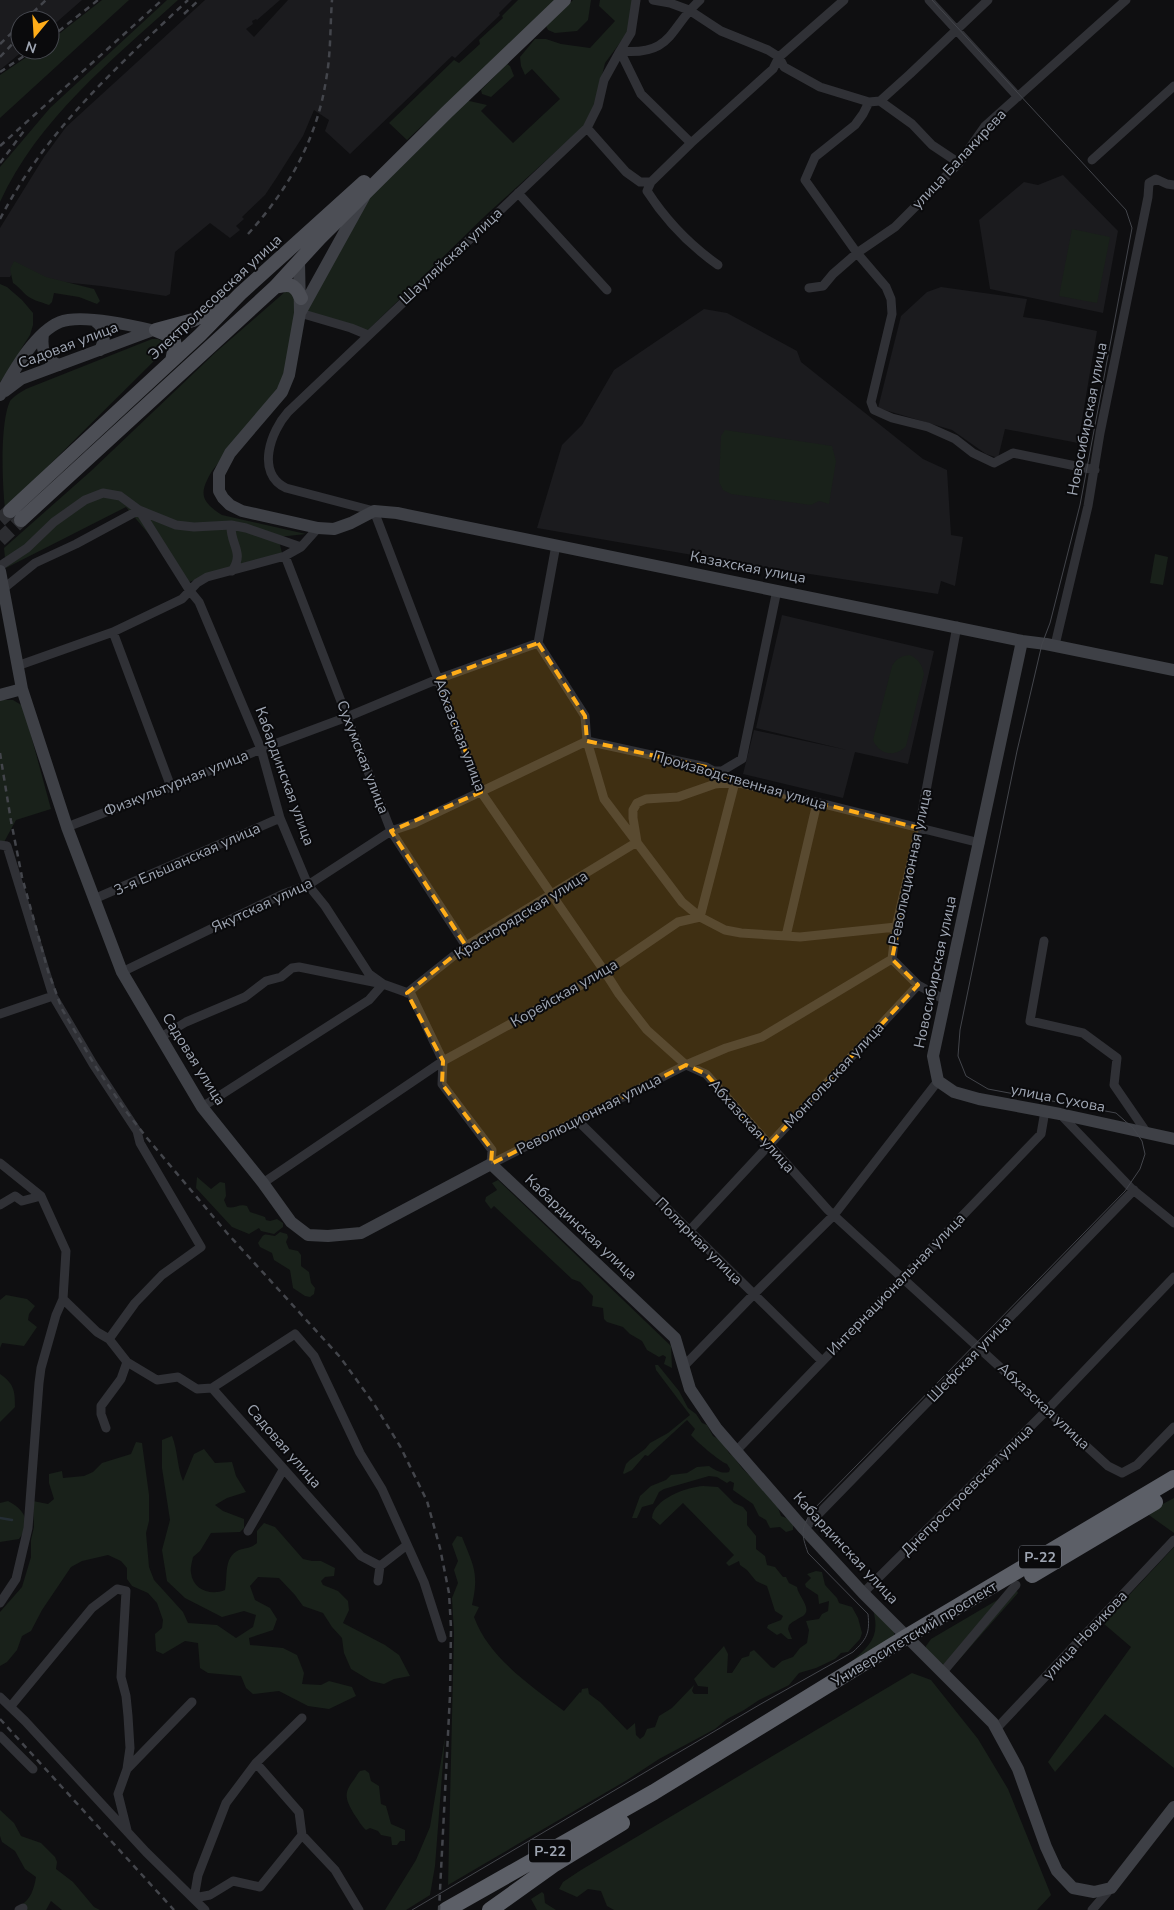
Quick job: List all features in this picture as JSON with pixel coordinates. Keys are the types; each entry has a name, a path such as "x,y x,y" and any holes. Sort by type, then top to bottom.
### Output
{"highway":[{"name":"Университетский проспект","path":"657,1796 1174,1478"},
{"name":"Университетский проспект","path":"910,1641 1016,1585 1174,1490"},
{"name":"Р-22","path":"446,1910 657,1796"},
{"name":"Р-22","path":"490,1910 553,1865 657,1796"}],"main road":[{"name":"Электролесовская улица","path":"21,520 275,287 368,190 564,0"},
{"name":"Электролесовская улица","path":"10,511 172,361 226,310 240,294 388,161 447,112"},
{"path":"290,250 299,261"},
{"path":"275,287 285,284 292,286 297,289 301,298"},
{"path":"154,330 193,320 240,294"},
{"path":"154,330 173,337 176,346 172,361"}],"street":[{"path":"636,0 631,33 604,80 598,106 587,128 626,172 640,182 651,182"},
{"path":"653,0 670,3 689,10 721,31 768,50 779,58 784,67 820,87 869,102 880,101 988,0"},
{"path":"620,52 653,49 668,39 686,18 689,10 700,0"},
{"path":"718,264 701,253 657,206 647,191 651,182 773,69 779,58 844,0"},
{"path":"929,0 1018,96"},
{"name":"улица Балакирева","path":"809,288 823,286 833,274 857,253 895,227 959,163 986,126 1126,0"},
{"path":"620,52 641,94 691,143"},
{"path":"1092,160 1174,86"},
{"path":"880,101 912,124 932,145 959,163"},
{"path":"869,102 855,125 815,158 805,180 857,253 886,288 891,299 892,314 871,402 874,410 892,418 928,427 955,439 973,453 994,463 1013,453 1095,470"},
{"name":"Шауляйская улица","path":"374,510 286,488 279,484 271,474 268,463 271,442 281,420 587,128"},
{"name":"Новосибирская улица","path":"1054,646 1095,470 1100,433 1148,197 1149,183 1156,179 1174,185"},
{"path":"300,313 368,190"},
{"path":"518,193 607,290"},
{"path":"299,261 300,313 292,364 286,384 282,392 230,453 218,482 219,491 230,506 242,511 318,528 334,529 351,523 374,510"},
{"path":"300,313 368,335"},
{"name":"Садовая улица","path":"0,396 25,356 43,334 54,325 67,320 95,321 154,330"},
{"path":"95,321 102,326 104,332 104,344 100,350"},
{"name":"Садовая улица","path":"0,396 22,379 154,330"},
{"path":"43,334 42,344 45,356 51,362 59,365"},
{"path":"0,566 27,548 54,522 85,500 103,493 120,496 139,510 176,524 194,527 231,525 246,528 301,547"},
{"path":"3,589 35,563 76,544 139,510"},
{"name":"Кабардинская улица","path":"139,510 190,591 199,602 261,749 280,818 308,885 325,906 369,974 384,984 408,993"},
{"name":"Казахская улица","path":"374,510 1174,670"},
{"name":"Абхазская улица","path":"374,510 481,792 551,896 606,972 619,994 647,1030 686,1065 706,1074 828,1210 901,1279 980,1347 1108,1466 1122,1472 1138,1465 1174,1427"},
{"path":"231,525 232,538 238,552 238,558 232,571"},
{"path":"18,666 114,632 182,599 197,583 207,578 285,556 301,547 318,528"},
{"path":"556,545 538,643 584,716 587,741 604,800 682,902 700,917 733,932 800,937 896,926"},
{"name":"Сухумская улица","path":"285,556 391,831 466,946"},
{"name":"Садовая улица","path":"0,571 22,689 66,827 122,972 202,1107 291,1222 308,1235 328,1236 360,1233 491,1164"},
{"path":"712,770 722,771 742,759 777,590"},
{"name":"Революционная улица","path":"491,1164 686,1065 726,1048 762,1037 892,959 896,926 920,828 957,626"},
{"path":"114,632 171,787"},
{"name":"Новосибирская улица","path":"938,1081 933,1056 1022,641"},
{"name":"Физкультурная улица","path":"66,827 171,787 261,749 347,717 438,679 538,643"},
{"path":"0,695 22,689"},
{"name":"Производственная улица","path":"587,741 699,766 712,770 735,782 980,843"},
{"name":"Якутская улица","path":"122,972 283,894 308,885 391,831 415,823 587,741"},
{"path":"637,842 633,810 637,803 646,799 678,797 715,784 735,782 700,917"},
{"path":"786,936 816,802"},
{"name":"3-я Ельшанская улица","path":"94,899 280,818"},
{"name":"Краснорядская улица","path":"408,993 466,946 637,842"},
{"path":"0,845 7,846 52,996 92,1064 137,1131 140,1143 201,1247 162,1275 135,1303 109,1340"},
{"name":"Корейская улица","path":"263,1184 443,1061 606,972 678,922 700,917"},
{"path":"1044,941 1030,1021 1083,1033 1117,1058 1114,1085 1147,1133"},
{"path":"892,959 918,985 945,1000"},
{"path":"161,1037 186,1022 246,997 258,985 281,977 292,968 299,967 384,984 370,1000 202,1107"},
{"name":"Монгольская улица","path":"689,1231 918,985"},
{"path":"408,993 411,994 443,1061 442,1084 492,1150 491,1164"},
{"path":"0,1014 52,996"},
{"path":"683,1368 834,1215 938,1081"},
{"name":"улица Сухова","path":"938,1081 954,1092 979,1099 1060,1114 1174,1139"},
{"name":"Интернациональная улица","path":"736,1451 1041,1134 1044,1112"},
{"path":"1060,1114 1134,1190 1174,1223"},
{"name":"Полярная улица","path":"576,1120 822,1361"},
{"path":"0,1163 41,1196 66,1251 63,1299 56,1315 38,1383 28,1528 16,1579 0,1603"},
{"name":"Кабардинская улица","path":"491,1164 675,1338 690,1390 717,1429 804,1529 863,1593 993,1723 1018,1769 1046,1847 1057,1870 1073,1888 1094,1892 1111,1888"},
{"name":"Шефская улица","path":"804,1529 1134,1190"},
{"path":"0,1205 15,1196 22,1201 41,1196"},
{"name":"Днепростроевская улица","path":"863,1593 1047,1410 1174,1277"},
{"path":"63,1299 97,1332 109,1340 127,1362 157,1380 178,1377 197,1389 212,1388 295,1334 314,1356 360,1453 382,1489 424,1582 442,1638"},
{"path":"106,1428 101,1414 101,1406 121,1379 127,1362"},
{"name":"Садовая улица","path":"212,1388 361,1556 380,1566"},
{"path":"248,1531 283,1470"},
{"name":"улица Новикова","path":"996,1729 1174,1540"},
{"path":"378,1581 380,1566 407,1545"},
{"path":"942,1673 1016,1585"},
{"path":"11,1706 92,1608 117,1589 126,1591 121,1678 126,1696 130,1748 127,1769 118,1794 128,1832"},
{"path":"0,1697 11,1706 128,1832 205,1910"},
{"path":"127,1769 192,1702"},
{"path":"194,1898 198,1875 226,1803 256,1763 302,1718"},
{"path":"0,1736 33,1769"},
{"path":"256,1763 300,1812 302,1835 335,1870 359,1910"},
{"path":"1092,1910 1174,1807"},
{"path":"194,1898 210,1895 233,1881 260,1887 302,1835"}],"highlighted area":[{"path":"538,643 585,716 587,741 706,767 735,782 919,828 892,959 918,985 769,1145 706,1074 686,1065 491,1164 492,1150 442,1084 443,1061 407,993 466,946 391,831 481,792 438,679"}],"shaded area":[{"path":"0,0 82,0 60,19 60,10 10,10 10,60 12,60 0,70"},
{"path":"102,0 129,0 0,118 0,75 22,60 60,60 60,33"},
{"path":"167,0 178,0 78,92 35,144 16,172 0,202 0,167 50,108"},
{"path":"205,0 280,0 257,20 252,21 253,24 246,29 254,37 288,0 512,0 499,13 500,15 455,58 452,56 350,154 325,131 329,120 314,110 303,136 265,195 242,217 244,219 236,226 240,230 230,238 210,223 175,252 170,294 166,296 101,286 24,278 17,264 10,277 0,277 0,228 44,157 66,127"},
{"path":"518,0 557,0 407,140 389,123 454,60 459,63 480,44 479,40 503,18 502,16"},
{"path":"573,0 591,0 588,20 577,31 555,33 548,30 546,26"},
{"path":"600,0 634,0 628,32 605,63 595,105 584,126 486,215 366,332 305,311 368,197 465,100 487,105 481,111 513,143 560,99 532,69 525,75 520,57 535,39 546,39 561,44 590,48 615,21 599,6"},
{"path":"507,64 510,66 514,76 491,97 482,94 481,90"},
{"path":"1063,175 1118,231 1103,313 990,289 979,220 1024,182 1038,185"},
{"path":"1072,229 1110,237 1097,303 1059,296"},
{"path":"14,261 46,277 94,289 100,301 97,304 79,297 54,293 52,302 49,305 33,299 13,283 10,269"},
{"path":"0,284 7,287 22,300 33,313 33,325 30,335 17,359 0,382"},
{"path":"941,287 1027,299 1023,317 1097,331 1078,443 1005,429 998,458 986,454 952,430 878,408 901,316 927,292"},
{"path":"286,291 291,291 296,298 289,365 280,385 212,471 205,485 204,496 209,505 222,515 306,534 278,537 282,553 189,582 126,507 6,568 4,548 91,471 216,352"},
{"path":"704,309 727,313 797,351 801,362 923,459 947,470 951,535 963,537 955,586 941,581 938,594 727,561 537,528 562,445 582,425 614,370"},
{"path":"152,339 158,339 163,342 164,348 161,354 5,509 3,437 10,401 26,389"},
{"path":"725,430 832,446 836,461 829,504 819,501 811,505 731,494 723,490 719,482 721,436"},
{"path":"1155,554 1168,557 1163,585 1150,583"},
{"path":"782,615 934,651 908,764 855,752 843,798 743,774 754,730 847,750 756,728"},
{"path":"910,655 920,663 924,674 906,746 898,752 888,753 880,749 873,740 892,666 899,658"},
{"path":"0,700 13,700 23,706 51,809 16,820 3,844 0,844"},
{"path":"197,1177 211,1189 220,1182 225,1183 226,1196 224,1200 227,1207 247,1206 250,1212 265,1217 266,1220 277,1219 283,1223 283,1227 274,1234 261,1231 259,1228 249,1234 232,1227 196,1188"},
{"path":"498,1180 671,1346 672,1368 664,1364 666,1357 663,1355 659,1357 647,1350 642,1341 623,1327 607,1322 604,1319 603,1308 592,1306 593,1296 580,1282 572,1279 494,1206 491,1209 485,1201 486,1197 497,1190 492,1183"},
{"path":"280,1232 287,1234 286,1242 289,1249 298,1251 301,1255 301,1266 309,1272 311,1283 315,1288 314,1294 310,1297 293,1288 290,1270 274,1260 272,1253 260,1247 258,1243 265,1235 275,1236"},
{"path":"6,1295 27,1299 35,1306 29,1314 28,1320 37,1327 24,1346 2,1343 0,1348 0,1300"},
{"path":"655,1365 658,1365 679,1391 688,1408 696,1414 702,1423 707,1425 713,1436 722,1441 729,1453 742,1468 770,1496 771,1500 778,1507 781,1516 789,1519 793,1525 793,1530 786,1532 780,1527 770,1528 766,1520 759,1516 753,1504 733,1490 734,1483 730,1481 727,1483 717,1477 709,1476 664,1489 659,1492 653,1504 642,1507 637,1518 632,1518 640,1496 651,1486 666,1480 671,1475 687,1473 697,1467 709,1466 723,1472 729,1472 730,1469 727,1464 713,1455 691,1435 695,1429 687,1420 648,1456 645,1455 632,1470 623,1473 626,1464 630,1460 650,1443 668,1433 690,1415 656,1370"},
{"path":"0,1374 13,1388 15,1407 0,1422"},
{"path":"172,1436 183,1481 194,1454 204,1449 215,1463 232,1462 236,1476 246,1492 227,1498 215,1505 223,1511 244,1519 244,1528 240,1532 211,1533 200,1551 193,1557 191,1571 195,1584 209,1592 225,1590 230,1557 239,1550 249,1548 257,1543 257,1531 264,1523 275,1527 303,1559 321,1561 335,1568 334,1576 325,1577 321,1581 323,1585 338,1591 348,1601 349,1610 343,1623 385,1645 399,1655 410,1676 394,1679 384,1684 371,1681 351,1669 344,1653 342,1638 323,1613 303,1606 279,1578 258,1577 250,1586 255,1600 270,1608 277,1619 273,1630 249,1638 250,1645 283,1648 297,1655 304,1673 302,1684 321,1685 329,1681 352,1687 356,1696 329,1709 308,1706 279,1691 253,1694 246,1688 241,1676 208,1673 200,1668 198,1643 185,1641 163,1654 156,1651 155,1634 162,1628 163,1620 157,1603 148,1593 132,1586 127,1579 127,1568 121,1561 108,1555 82,1561 71,1567 42,1610 31,1631 22,1636 17,1650 7,1662 0,1666 0,1612 22,1587 31,1557 31,1540 34,1527 33,1501 48,1504 54,1499 49,1483 49,1474 62,1471 63,1478 84,1476 93,1472 102,1463 131,1454 136,1442 142,1443 149,1495 149,1521 146,1533 149,1567 154,1580 183,1612 188,1623 217,1625 236,1638 253,1627 256,1615 244,1611 222,1617 185,1598 167,1581 162,1550 170,1520 162,1468 162,1440"},
{"path":"703,1486 718,1487 734,1503 743,1507 747,1512 747,1525 756,1536 756,1549 765,1556 767,1565 775,1567 783,1577 786,1577 789,1583 797,1587 806,1606 806,1613 789,1625 788,1629 792,1639 788,1639 781,1633 777,1635 767,1628 768,1625 781,1620 783,1616 775,1611 767,1586 756,1581 740,1565 739,1561 729,1566 726,1563 734,1555 683,1503 660,1525 652,1518 658,1505 664,1500 688,1489"},
{"path":"1174,1498 1174,1533 1146,1513"},
{"path":"8,1501 19,1508 26,1522 19,1539 0,1542 0,1503"},
{"path":"457,1536 462,1537 474,1570 475,1585 472,1605 479,1607 474,1617 481,1632 500,1658 525,1681 564,1711 581,1693 582,1689 588,1688 589,1694 600,1702 627,1730 635,1723 636,1735 640,1739 644,1736 647,1729 655,1727 659,1716 672,1708 694,1685 692,1691 694,1694 708,1694 708,1687 698,1686 694,1679 724,1646 728,1654 727,1673 732,1673 742,1658 749,1656 750,1652 754,1650 774,1668 782,1661 793,1657 807,1643 809,1630 806,1621 819,1619 822,1614 828,1611 829,1601 819,1604 818,1595 806,1587 805,1584 811,1578 807,1574 816,1571 822,1572 825,1585 839,1603 852,1607 858,1618 862,1633 860,1639 848,1652 841,1653 835,1659 816,1668 799,1673 789,1685 759,1700 727,1719 715,1729 659,1759 627,1780 448,1885 454,1633 452,1598 458,1583 454,1570 458,1561 452,1544"},
{"path":"1174,1547 1174,1768 1105,1714 1055,1772 1048,1762 1131,1647 1103,1623"},
{"path":"1016,1589 1018,1593 950,1670 926,1650 926,1646 931,1639"},
{"path":"872,1606 894,1631 894,1636 851,1662 873,1638 875,1616"},
{"path":"912,1673 931,1680 978,1739 1008,1789 1051,1895 1037,1910 614,1910 607,1906 601,1891 588,1889 577,1897 559,1889 563,1882 581,1870"},
{"path":"445,1737 435,1866 430,1895 406,1910 385,1910 416,1860 430,1827"},
{"path":"365,1770 369,1773 371,1781 379,1786 381,1804 386,1806 391,1824 405,1830 405,1841 400,1841 397,1845 392,1845 391,1837 381,1835 378,1831 370,1828 366,1830 349,1805 348,1790 359,1772"},
{"path":"0,1810 14,1823 21,1836 41,1843 55,1857 57,1862 56,1869 73,1882 94,1907 100,1910 62,1910 51,1901 46,1910 21,1910 20,1906 31,1893 36,1877 25,1869 15,1851 2,1842 0,1836"},
{"path":"542,1892 545,1903 556,1910 537,1910 531,1899"}],"waterway":[{"path":"0,1518 12,1520"}],"tunnel":[{"path":"0,520 10,511"},
{"path":"0,540 21,520"}],"tram line":[{"path":"412,1910 759,1705 853,1652 858,1647 868,1631 868,1614 808,1553 803,1532 811,1512 1125,1191 1140,1169 1145,1154 1142,1141 1133,1128 1116,1113 988,1089 966,1076 958,1056 960,1030 1017,751 1042,644 1050,623 1080,505 1132,228 1126,210 932,0"}],"railway":[{"path":"36,10 46,0"},
{"path":"60,30 98,0"},
{"path":"0,146 162,0"},
{"path":"0,219 39,156 61,128 109,75 188,0"},
{"path":"184,14 199,0"},
{"path":"248,234 276,200 288,181 299,163 316,123 328,70 332,0"},
{"path":"0,44 10,34"},
{"path":"0,57 10,46"},
{"path":"0,72 18,60"},
{"path":"0,163 24,131"},
{"path":"0,753 22,877 48,971 62,1009 94,1064 125,1110 147,1138 227,1233 340,1357 374,1404 400,1446 427,1501 440,1548 449,1593 451,1628 450,1695 439,1910"},
{"path":"0,1719 174,1910"}]}
